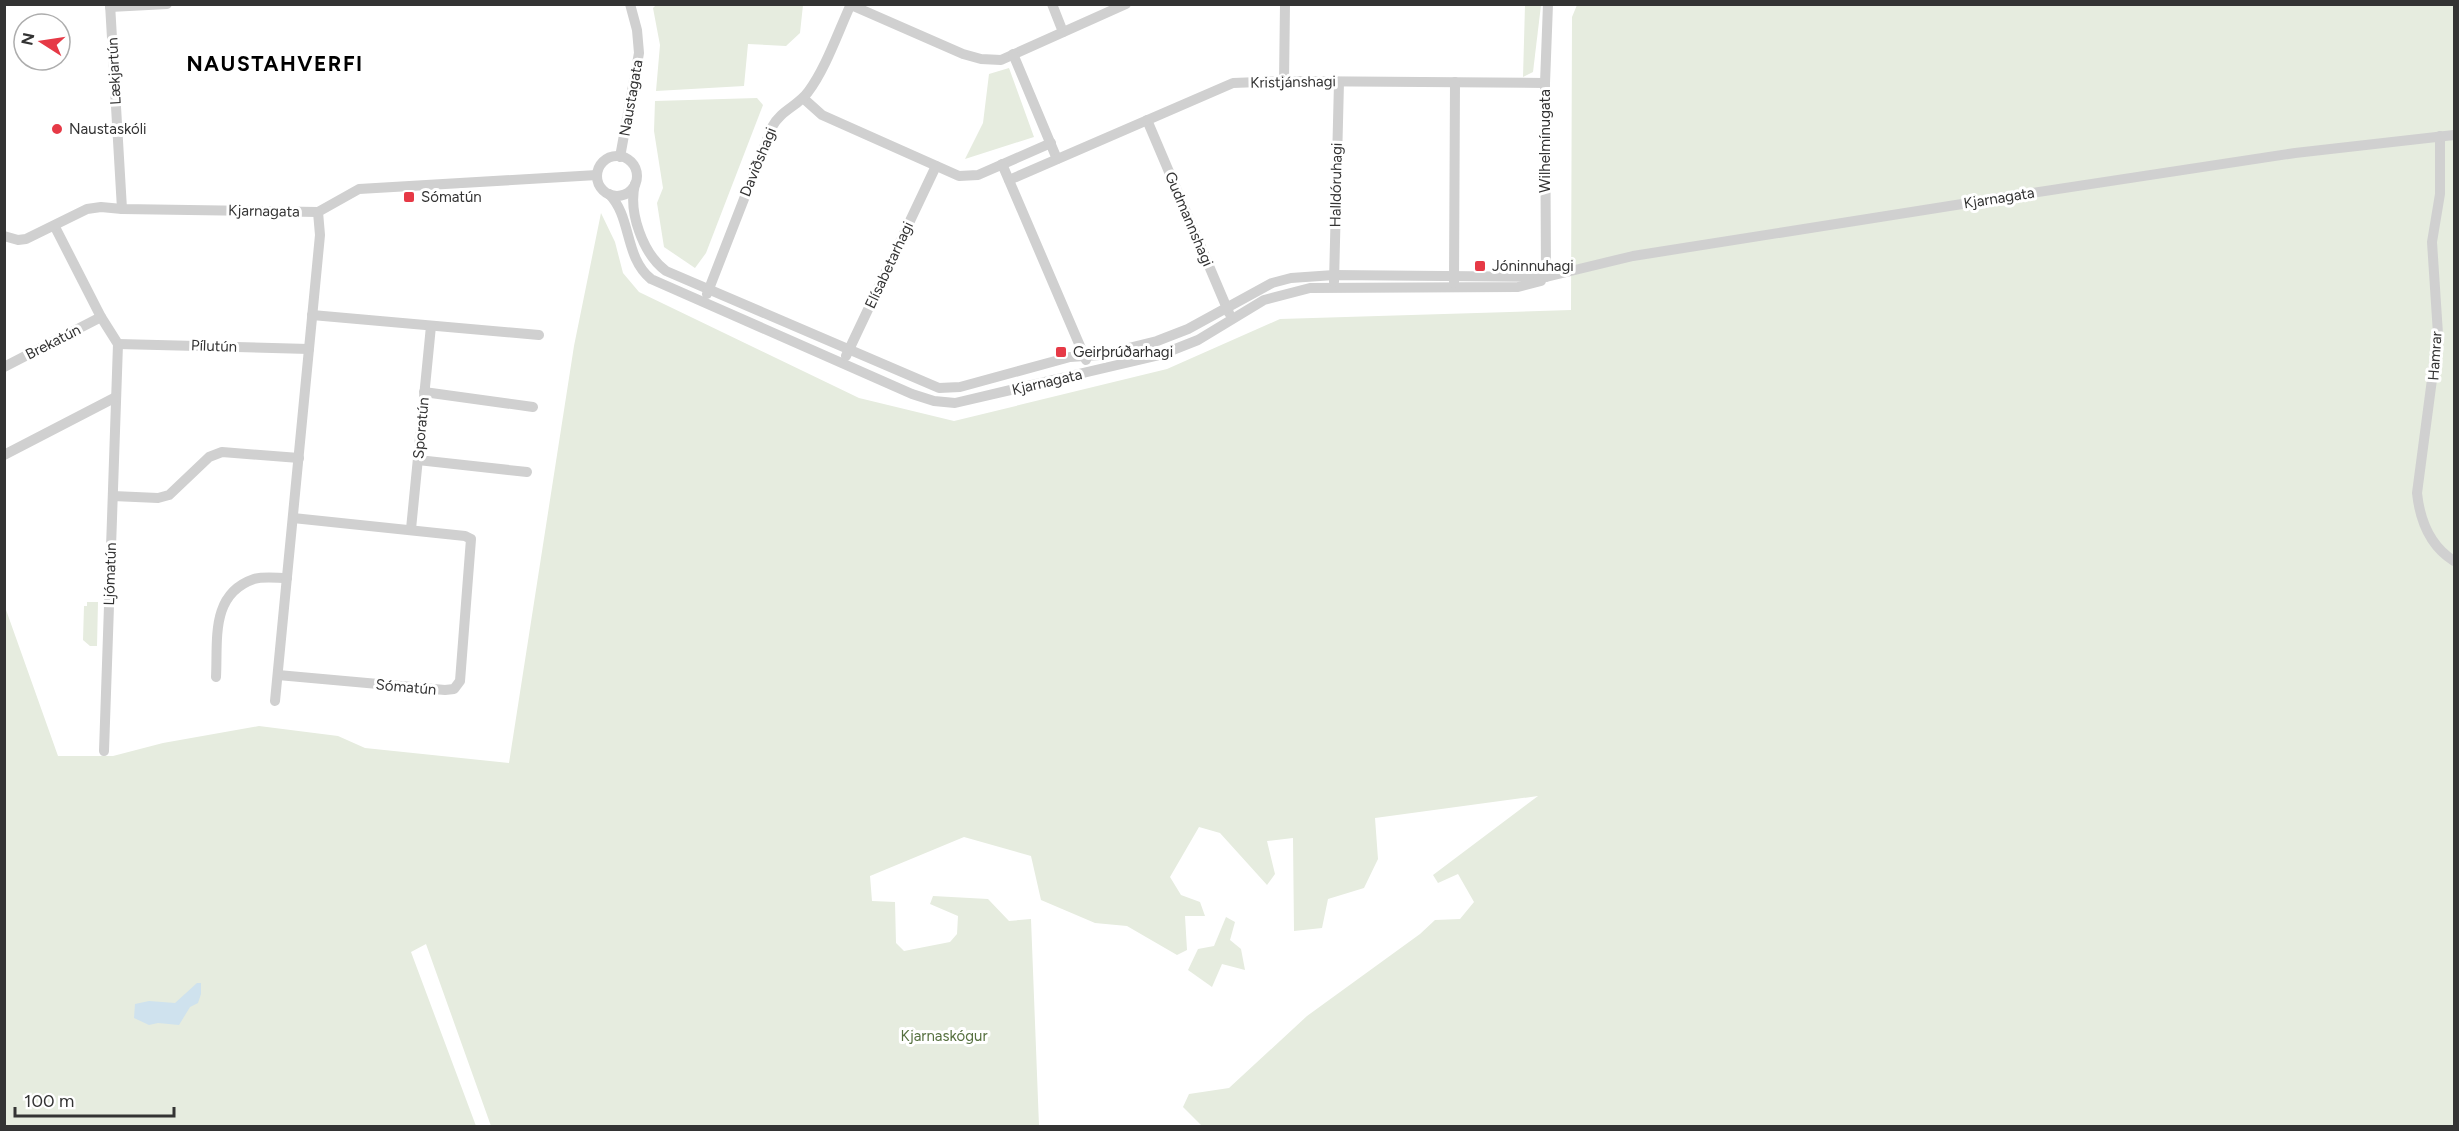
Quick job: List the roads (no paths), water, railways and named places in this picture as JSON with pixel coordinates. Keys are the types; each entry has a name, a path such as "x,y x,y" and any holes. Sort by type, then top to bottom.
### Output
{"street":[{"path":"110,6 167,4"},
{"name":"Naustagata","path":"621,157 639,52 637,30 630,4"},
{"path":"1052,4 1063,32"},
{"path":"851,5 963,54 981,59 1000,60 1126,4"},
{"path":"1284,81 1285,4"},
{"name":"Wilhelmínugata","path":"1546,277 1545,83 1548,4"},
{"name":"Daviðshagi","path":"704,303 772,127 786,110 803,98 812,86 851,5"},
{"name":"Lækjartún","path":"110,6 122,209"},
{"path":"1013,54 1058,159"},
{"name":"Kristjánshagi","path":"1009,180 1233,83 1284,81 1545,83"},
{"name":"Halldóruhagi","path":"1334,288 1339,82"},
{"path":"1454,282 1455,82"},
{"path":"803,98 822,115 952,174 966,177 978,175 1051,143"},
{"name":"Gudmannshagi","path":"1147,120 1232,319"},
{"name":"Kjarnagata","path":"609,194 620,213 636,261 645,275 660,284 912,394 934,401 955,403 1091,372 1169,351 1198,340 1264,300 1310,288 1546,277 1633,256 2019,195 2295,153 2454,135"},
{"name":"Hamrar","path":"2440,136 2440,194 2433,242 2438,334 2417,493 2419,514 2427,531 2435,544 2454,561"},
{"path":"621,157 633,165 637,178 635,184 626,193 609,194 600,186 597,175 601,164 606,160 621,157"},
{"path":"1002,165 1091,372"},
{"name":"Elísabetarhagi","path":"842,364 936,166"},
{"name":"Kjarnagata","path":"4,236 18,240 27,239 87,209 101,207 318,212 359,189 597,175"},
{"name":"Kjarnagata","path":"635,184 633,205 640,233 649,256 666,271 848,351 939,388 960,387 1070,357 1100,356 1157,341 1188,329 1272,283 1291,278 1334,275 1454,282"},
{"path":"275,700 320,236 318,212"},
{"path":"55,227 101,317 118,344"},
{"path":"312,315 539,335"},
{"name":"Brekatún","path":"4,367 101,317"},
{"name":"Sporatún","path":"411,529 431,326"},
{"name":"Pílutún","path":"118,344 309,349"},
{"name":"Ljómatún","path":"104,751 118,344"},
{"path":"424,393 533,407"},
{"path":"4,455 116,397"},
{"path":"113,495 158,498 169,495 209,457 222,452 299,458"},
{"path":"418,460 527,472"},
{"name":"Sómatún","path":"278,675 446,690 454,688 460,681 471,539 465,536 411,529 293,518"},
{"path":"216,677 219,618 221,607 226,599 244,583 256,578 287,578"}],"water":[{"path":"197,983 201,983 198,1003 190,1007 179,1025 158,1023 149,1025 134,1018 135,1004 149,1001 175,1003"}],"place":[{"name":"Naustaskóli","path":"57,129"},
{"name":"Sómatún","path":"409,197"},
{"name":"Jóninnuhagi","path":"1480,266"},
{"name":"Geirþrúðarhagi","path":"1061,352"}],"district":[{"name":"NAUSTAHVERFI","path":"275,64"}],"park label":[{"name":"Kjarnaskógur","path":"944,1036"}]}
